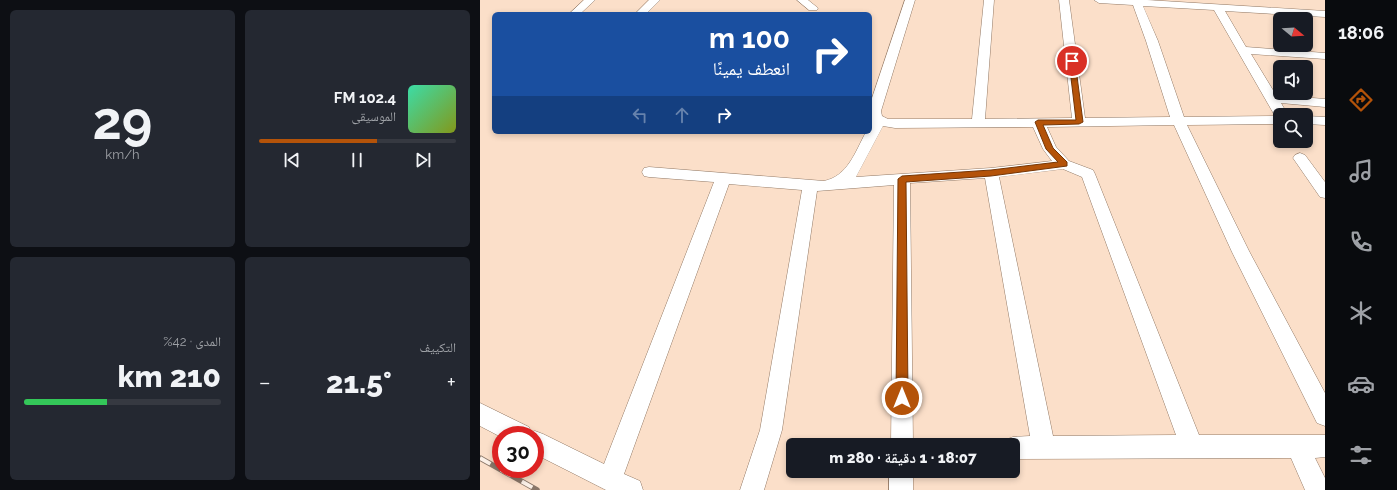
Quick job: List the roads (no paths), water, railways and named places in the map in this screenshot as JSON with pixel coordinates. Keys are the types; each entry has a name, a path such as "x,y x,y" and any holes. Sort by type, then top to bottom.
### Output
{"street":[{"path":"576,12 590,0"},
{"path":"642,12 655,0"},
{"path":"802,0 813,8"},
{"path":"910,0 874,111 874,115 879,121 896,124 1273,120"},
{"path":"978,123 989,0"},
{"path":"1064,0 1079,122"},
{"path":"1099,0 1325,14"},
{"path":"1137,2 1152,41 1178,120 1241,252 1325,415"},
{"path":"1218,8 1277,108"},
{"path":"1243,50 1325,56"},
{"path":"1272,99 1325,103"},
{"path":"1313,120 1325,121"},
{"path":"838,183 851,173 879,121"},
{"path":"1038,122 1050,149 1064,164 1088,174 1192,447"},
{"path":"1300,158 1325,193"},
{"path":"649,172 824,186 838,183 991,173 1064,164"},
{"path":"991,173 1044,448"},
{"path":"610,479 723,178"},
{"path":"902,179 902,438"},
{"path":"752,490 771,430 810,186"},
{"path":"480,414 503,426"},
{"path":"544,446 631,490"},
{"path":"1297,446 1318,490"},
{"path":"1020,448 1325,446"},
{"path":"901,478 901,490"}],"railway":[{"path":"480,458 537,490"}]}
